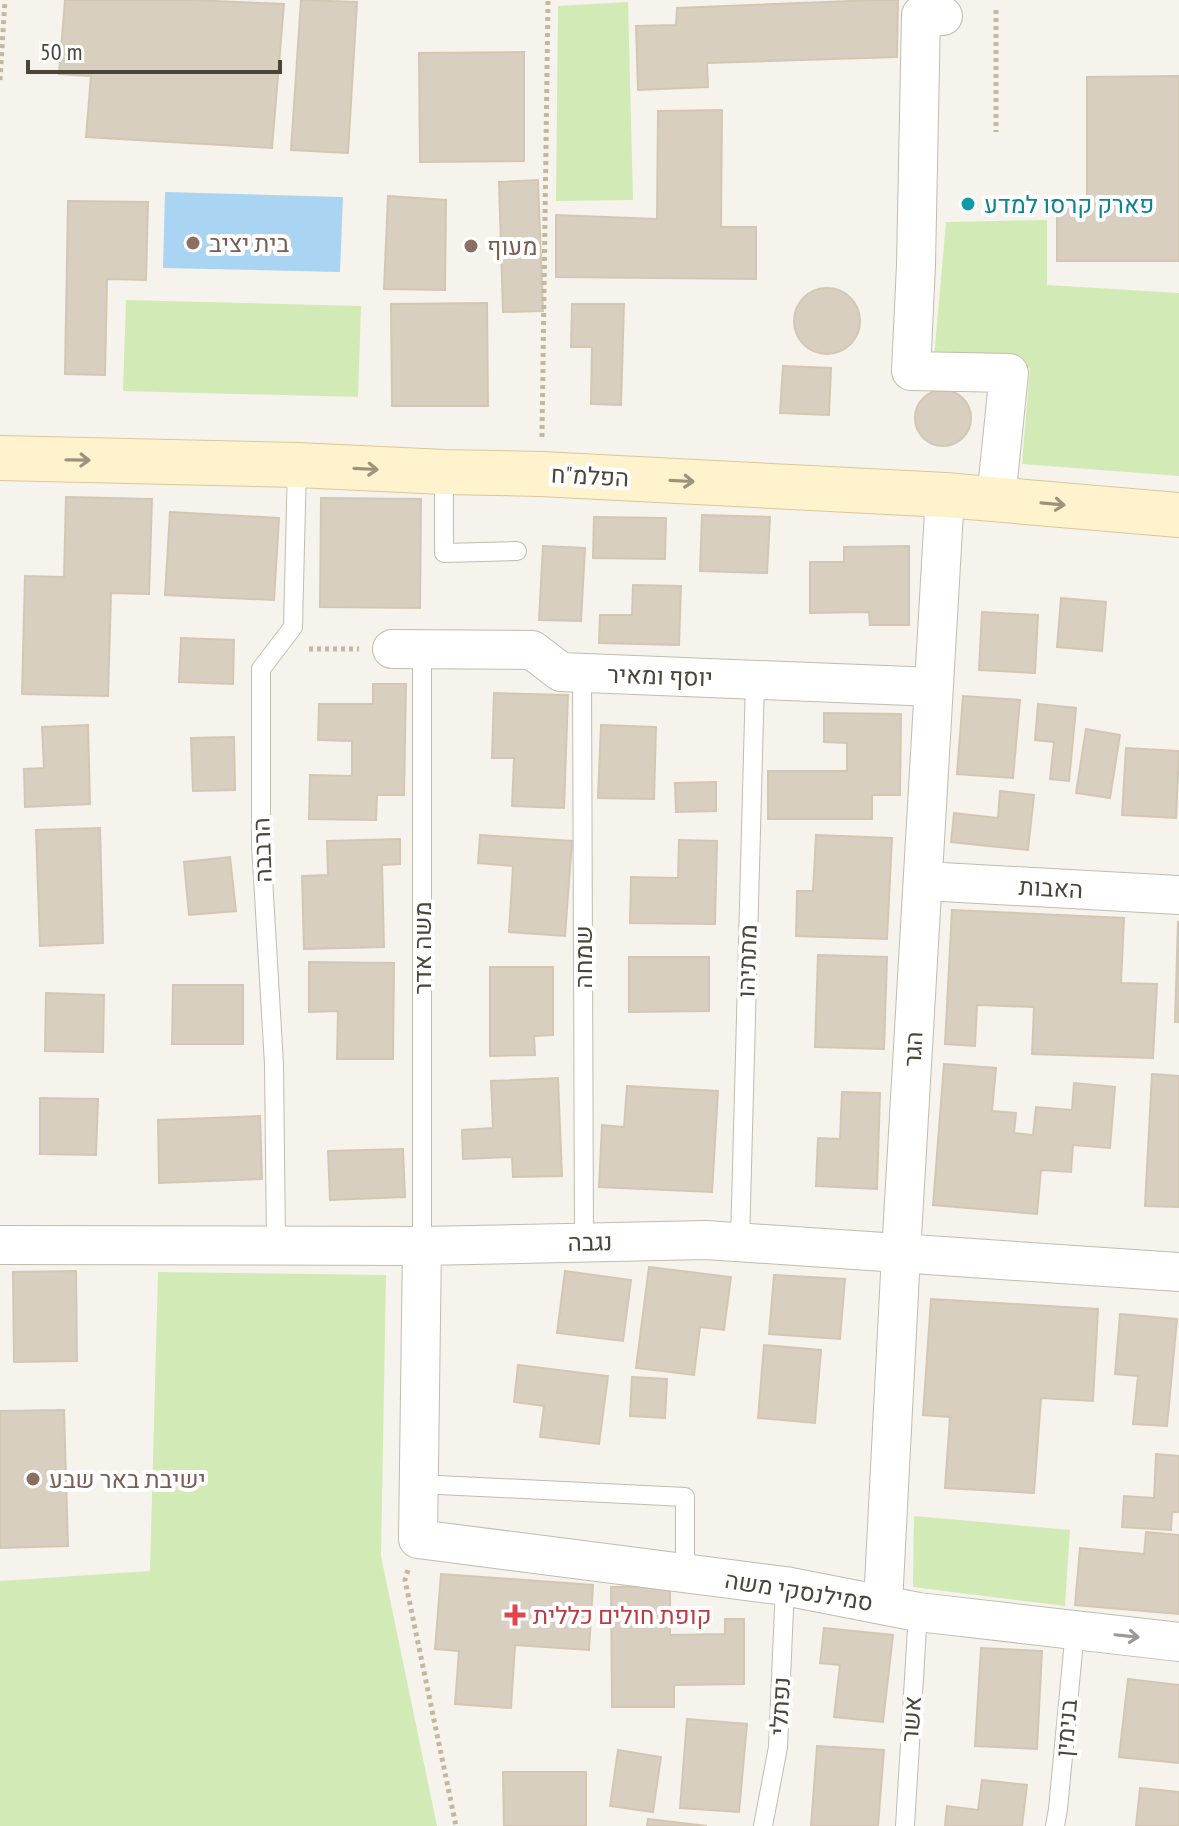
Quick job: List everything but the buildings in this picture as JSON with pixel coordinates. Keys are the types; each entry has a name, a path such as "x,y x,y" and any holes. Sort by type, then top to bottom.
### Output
{"street":[{"path":"943,16 921,15 911,371 1009,373 996,499"},
{"name":"הפלמ\"ח","path":"0,458 541,474 945,495 1179,515"},
{"name":"הגר","path":"900,1608 901,1254 945,495"},
{"name":"יוסף ומאיר","path":"407,650 532,650 561,672 934,687"},
{"name":"האבות","path":"924,881 1179,895"},
{"name":"נגבה","path":"0,1245 422,1246 706,1240 1179,1272"},
{"path":"418,1539 422,1246"},
{"name":"סמילנסקי משה","path":"418,1539 785,1586 900,1608 1179,1642"}],"lane":[{"name":"הרבבה","path":"276,1246 274,1064 261,844 261,669 293,627 297,465"},
{"path":"444,472 444,553 517,551"},
{"name":"משה אדר","path":"407,650 422,1246"},
{"name":"שמחה","path":"582,673 584,1242"},
{"name":"מתתיהו","path":"740,1242 755,680"},
{"path":"419,1484 685,1497 685,1573"},
{"name":"נפתלי","path":"763,1826 778,1747 785,1586"},
{"name":"אשר","path":"900,1608 905,1826"},
{"name":"בנימין","path":"1055,1826 1075,1630"}],"path":[{"path":"0,80 5,0"},
{"path":"541,474 548,0"},
{"path":"996,10 996,132"},
{"path":"276,649 407,650"},
{"path":"418,1539 405,1580 456,1826"}],"green space":[{"path":"628,2 633,200 556,201 558,6"},
{"path":"1047,220 1047,285 1179,293 1179,476 1022,464 1030,368 934,358 946,222"},
{"path":"126,300 361,306 358,397 123,391"},
{"path":"158,1272 386,1275 381,1556 437,1826 0,1826 0,1581 150,1571"},
{"path":"914,1516 1070,1530 1065,1606 913,1587"}],"water":[{"path":"165,192 343,197 340,272 163,268"}],"place":[{"name":"פארק קרסו למדע","path":"968,204"},
{"name":"בית יציב","path":"193,243"},
{"name":"מעוף","path":"471,246"},
{"name":"ישיבת באר שבע","path":"33,1479"},
{"name":"קופת חולים כללית","path":"515,1615"}]}
